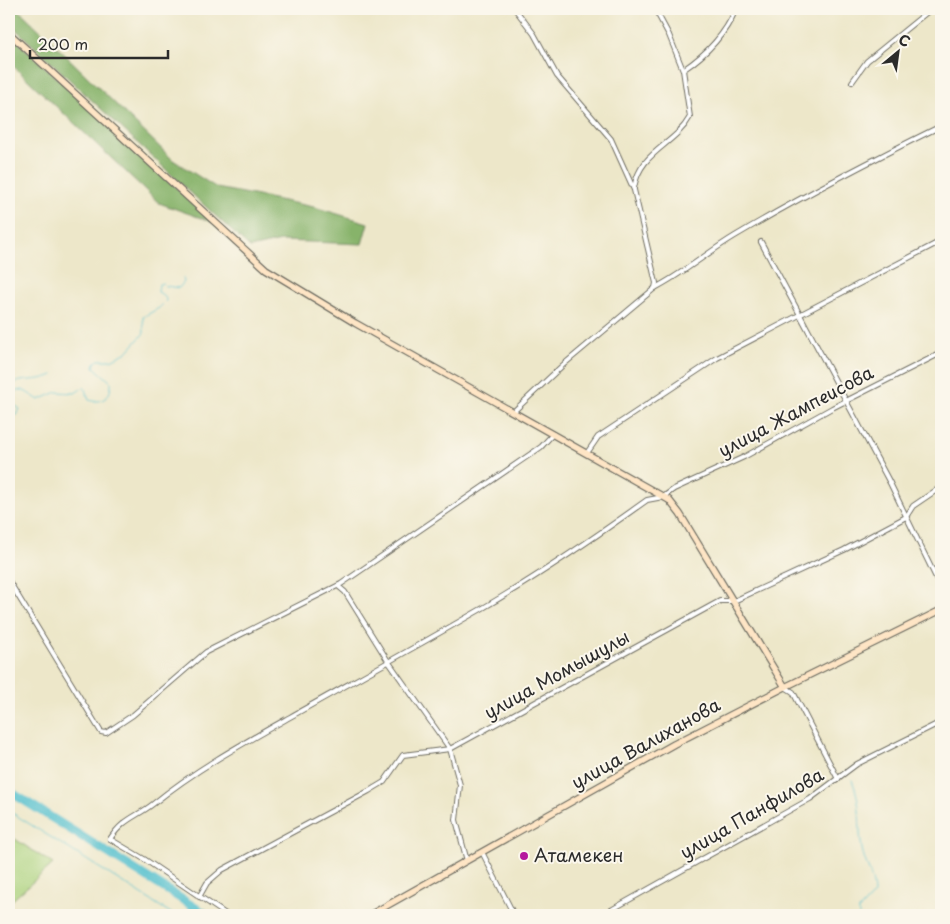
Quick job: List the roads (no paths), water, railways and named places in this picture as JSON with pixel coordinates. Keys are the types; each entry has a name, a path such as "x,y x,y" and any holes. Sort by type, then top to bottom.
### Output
{"street":[{"path":"514,9 534,34 557,76 605,129 634,190 656,283 655,288"},
{"path":"634,190 644,160 679,131 690,117 683,70 669,35 655,9"},
{"path":"683,70 714,44 730,22 736,9"},
{"path":"852,82 867,61 930,9"},
{"path":"9,33 266,269 355,323 663,497 680,514 784,687 793,692 838,779"},
{"path":"513,412 563,365 655,288 677,277 734,236 885,154 941,126"},
{"path":"588,453 598,437 717,358 941,241"},
{"path":"761,242 801,314 941,588"},
{"name":"улица Жампеисова","path":"199,897 144,859 110,839 123,822 151,806 170,790 226,753 484,607 566,557 647,500 663,497 674,489 744,457 941,352"},
{"path":"9,581 103,733 133,715 206,652 338,586 541,447 553,434"},
{"name":"улица Момышулы","path":"199,897 207,883 222,870 338,810 384,782 403,755 450,749 720,601 734,601 844,550 906,517 913,506 941,487"},
{"path":"338,586 345,592 388,661 450,749 460,785 456,820 467,861"},
{"name":"улица Валиханова","path":"370,915 674,744 784,687 941,610"},
{"name":"улица Панфилова","path":"602,915 810,799 857,764 941,722"},
{"path":"482,852 514,915"},
{"path":"199,897 227,915"}],"waterway":[{"path":"9,392 23,390 39,400 57,392 75,393 84,387 89,400 98,401 106,398 110,391 111,382 94,367 95,363 98,360 111,360 127,352 144,333 143,317 159,308 166,301 165,296 158,292 159,284 163,283 166,286 179,288 184,282 183,278"},
{"path":"9,385 19,381 41,379 53,375"},
{"path":"9,401 20,409 16,415 9,416"},
{"path":"852,780 858,798 862,849 873,882 874,894 859,910 859,915"},
{"path":"9,791 207,915"},
{"path":"9,811 174,915"}],"place":[{"name":"Атамекен","path":"524,856"}]}
